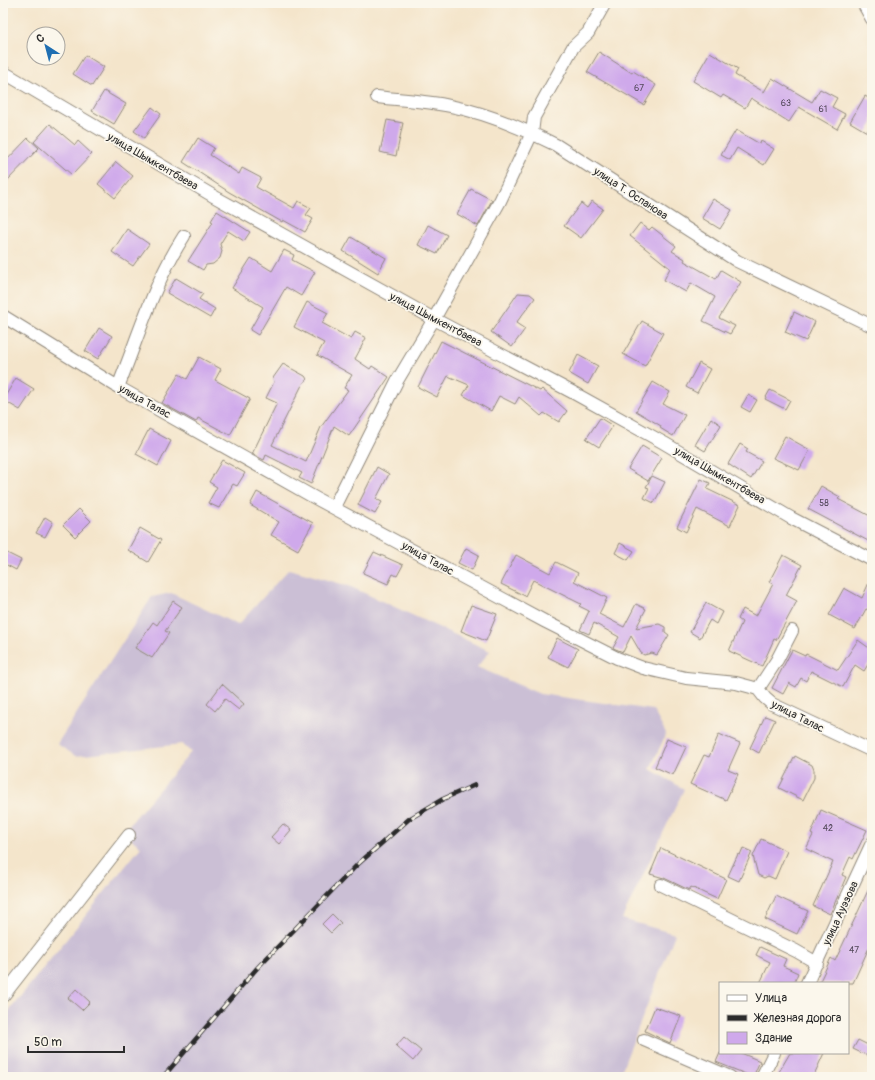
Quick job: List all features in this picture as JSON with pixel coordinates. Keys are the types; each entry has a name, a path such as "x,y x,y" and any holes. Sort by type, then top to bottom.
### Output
{"street":[{"path":"334,507 397,381 434,319 500,201 532,133 534,117 573,47 588,33 605,3"},
{"path":"863,3 872,19"},
{"name":"улица Шымкентбаева","path":"3,72 208,193 434,319 572,392 664,443 791,518 872,560"},
{"name":"улица Т. Оспанова","path":"377,97 450,106 493,118 532,133 556,145 736,261 872,326"},
{"path":"118,386 158,281 169,258 184,236"},
{"name":"улица Талас","path":"3,316 118,386 334,507 546,622 617,658 656,672 686,678 736,683 758,689 772,704 872,751"},
{"path":"758,689 777,660 792,631"},
{"path":"3,996 129,834"},
{"name":"улица Ауэзова","path":"807,982 866,870 872,843"},
{"path":"661,885 817,962"},
{"path":"644,1040 730,1077"},
{"path":"762,1077 774,1054"}],"shaded area":[{"path":"289,569 349,586 490,651 477,667 540,694 653,710 666,734 650,769 684,789 622,919 675,934 619,1077 3,1077 3,1018 141,847 123,832 191,752 182,744 76,756 57,744 152,597 171,593 238,625"}],"building":[{"path":"599,52 632,73 633,71 656,85 644,105 587,72"},
{"path":"710,52 738,69 735,75 764,92 772,78 812,102 820,89 837,98 832,107 845,114 837,129 799,107 789,122 751,98 745,108 723,95 721,98 693,81"},
{"path":"85,55 104,67 92,86 73,74"},
{"path":"104,91 126,104 114,124 92,111"},
{"path":"865,96 872,100 872,123 867,132 850,122"},
{"path":"152,107 161,114 144,138 134,131"},
{"path":"387,120 403,123 396,156 380,152"},
{"path":"50,124 75,145 78,141 92,154 72,175 34,142"},
{"path":"736,130 760,144 761,141 774,149 764,165 737,148 730,160 721,155"},
{"path":"28,138 39,148 3,185 3,164"},
{"path":"198,138 214,148 210,155 239,174 242,168 261,178 256,187 294,208 298,201 311,208 306,215 313,219 305,232 283,220 282,222 229,192 183,162"},
{"path":"116,162 133,176 115,198 98,184"},
{"path":"471,189 492,200 478,226 457,214"},
{"path":"713,199 732,210 720,229 702,218"},
{"path":"592,201 603,209 581,238 564,226 581,203 587,208"},
{"path":"217,211 250,232 244,241 228,231 220,244 222,251 220,258 213,264 206,265 203,270 188,261 213,222 211,221"},
{"path":"640,223 649,230 652,227 676,246 672,251 685,259 684,261 716,279 721,270 741,282 719,318 735,326 730,334 703,321 715,297 691,283 686,292 664,280 670,268 630,236"},
{"path":"428,225 447,235 437,254 418,245"},
{"path":"127,229 149,244 133,266 112,252"},
{"path":"351,237 386,258 378,273 343,251"},
{"path":"284,250 294,255 292,260 315,272 301,296 286,287 258,335 250,330 263,307 232,288 251,258 272,271"},
{"path":"176,278 203,294 199,299 215,309 210,318 167,293"},
{"path":"518,293 530,294 535,298 516,323 525,329 512,347 491,332"},
{"path":"307,302 328,313 322,323 351,339 355,332 366,338 355,359 370,369 372,366 389,377 349,436 334,426 311,484 299,478 302,473 266,455 264,460 252,454 277,403 266,398 274,382 273,378 283,364 305,376 307,379 302,385 272,445 306,462 321,427 348,390 344,388 352,375 317,355 324,343 294,327"},
{"path":"794,312 815,322 806,341 785,332"},
{"path":"642,321 663,333 645,366 623,354"},
{"path":"99,328 112,336 98,359 85,351"},
{"path":"441,341 540,391 542,389 567,411 559,422 544,413 541,416 519,397 515,404 499,396 491,411 463,395 469,385 448,376 437,397 418,387"},
{"path":"578,355 598,366 588,384 569,373"},
{"path":"199,357 221,369 215,380 250,399 230,435 198,418 196,422 162,403 179,374 187,379"},
{"path":"699,363 710,369 697,393 686,387"},
{"path":"16,378 34,389 20,410 3,400"},
{"path":"653,382 670,392 663,404 685,415 673,436 660,428 661,426 636,411"},
{"path":"770,390 790,400 785,409 765,399"},
{"path":"748,395 757,400 750,412 741,407"},
{"path":"600,418 613,426 599,447 586,439"},
{"path":"711,418 721,425 705,451 695,445"},
{"path":"149,429 171,441 158,466 136,454"},
{"path":"785,436 810,450 799,470 773,458"},
{"path":"740,444 748,449 746,452 762,461 751,479 728,464"},
{"path":"642,446 662,458 648,481 628,469"},
{"path":"222,460 245,473 237,486 233,484 219,508 208,503 217,487 209,482"},
{"path":"377,467 389,474 376,499 382,502 375,514 358,505"},
{"path":"652,476 665,482 654,503 644,498 649,488 646,487"},
{"path":"701,479 710,483 707,489 740,505 730,526 697,509 686,532 677,527"},
{"path":"821,486 840,497 838,499 872,517 872,543 808,509"},
{"path":"257,492 313,523 298,550 271,535 279,522 250,505"},
{"path":"79,509 91,521 75,537 63,525"},
{"path":"45,517 53,522 45,537 36,533"},
{"path":"140,528 161,540 148,562 128,550"},
{"path":"620,543 634,551 628,560 615,553"},
{"path":"466,548 479,555 472,570 458,563"},
{"path":"3,551 21,560 16,570 3,563"},
{"path":"374,552 403,565 397,576 393,574 388,584 363,573"},
{"path":"516,555 550,573 556,562 578,573 574,581 607,598 599,614 624,627 636,604 646,609 636,628 659,624 665,627 665,632 669,635 657,655 652,653 644,655 641,653 631,636 623,652 613,648 619,637 594,623 589,634 580,630 589,611 579,606 581,604 533,580 525,596 501,584"},
{"path":"783,555 802,565 786,595 797,601 776,640 774,639 762,666 729,651 742,622 738,619 743,609 756,616 773,584 769,582"},
{"path":"872,576 872,611 866,609 855,629 829,615 844,588 862,598"},
{"path":"173,601 182,607 165,631 169,633 152,658 135,648 153,622 157,625"},
{"path":"706,603 722,612 716,624 710,620 700,638 690,632"},
{"path":"471,605 497,614 486,641 461,631"},
{"path":"557,638 578,649 568,667 548,657"},
{"path":"858,640 872,650 872,658 864,671 855,665 843,687 811,671 806,681 801,678 796,687 789,683 783,694 772,688 792,650 805,656 806,654 838,670"},
{"path":"222,684 244,704 239,710 225,699 215,711 207,704"},
{"path":"765,716 775,720 759,753 750,748"},
{"path":"719,734 740,743 728,770 738,774 726,800 690,784 704,755 709,757"},
{"path":"667,739 686,747 673,775 655,767"},
{"path":"795,756 812,765 814,770 814,778 803,800 779,788"},
{"path":"821,810 867,830 853,859 850,857 842,875 846,877 830,914 813,906 833,862 806,849 813,835 811,834"},
{"path":"283,824 291,830 279,844 271,837"},
{"path":"761,839 787,851 775,879 768,876 764,878 758,875 753,856"},
{"path":"661,848 726,879 717,899 691,887 689,890 664,878 650,874"},
{"path":"743,848 752,852 739,881 728,876 738,854 740,855"},
{"path":"872,882 872,941 853,983 819,982 831,958 835,961"},
{"path":"776,896 808,911 797,934 765,919"},
{"path":"332,914 341,923 331,933 322,924"},
{"path":"760,947 786,959 783,966 798,973 794,982 760,982 770,962 756,955"},
{"path":"76,989 90,1002 82,1010 68,998"},
{"path":"655,1007 681,1016 670,1043 645,1031"},
{"path":"404,1037 421,1051 413,1061 396,1046"},
{"path":"858,1040 872,1047 872,1058 853,1049"},
{"path":"720,1054 743,1054 760,1061 753,1077 716,1062"},
{"path":"789,1054 824,1054 813,1077 776,1077"}],"railway":[{"path":"163,1077 258,967 357,865 409,819 443,799 475,785"}]}
